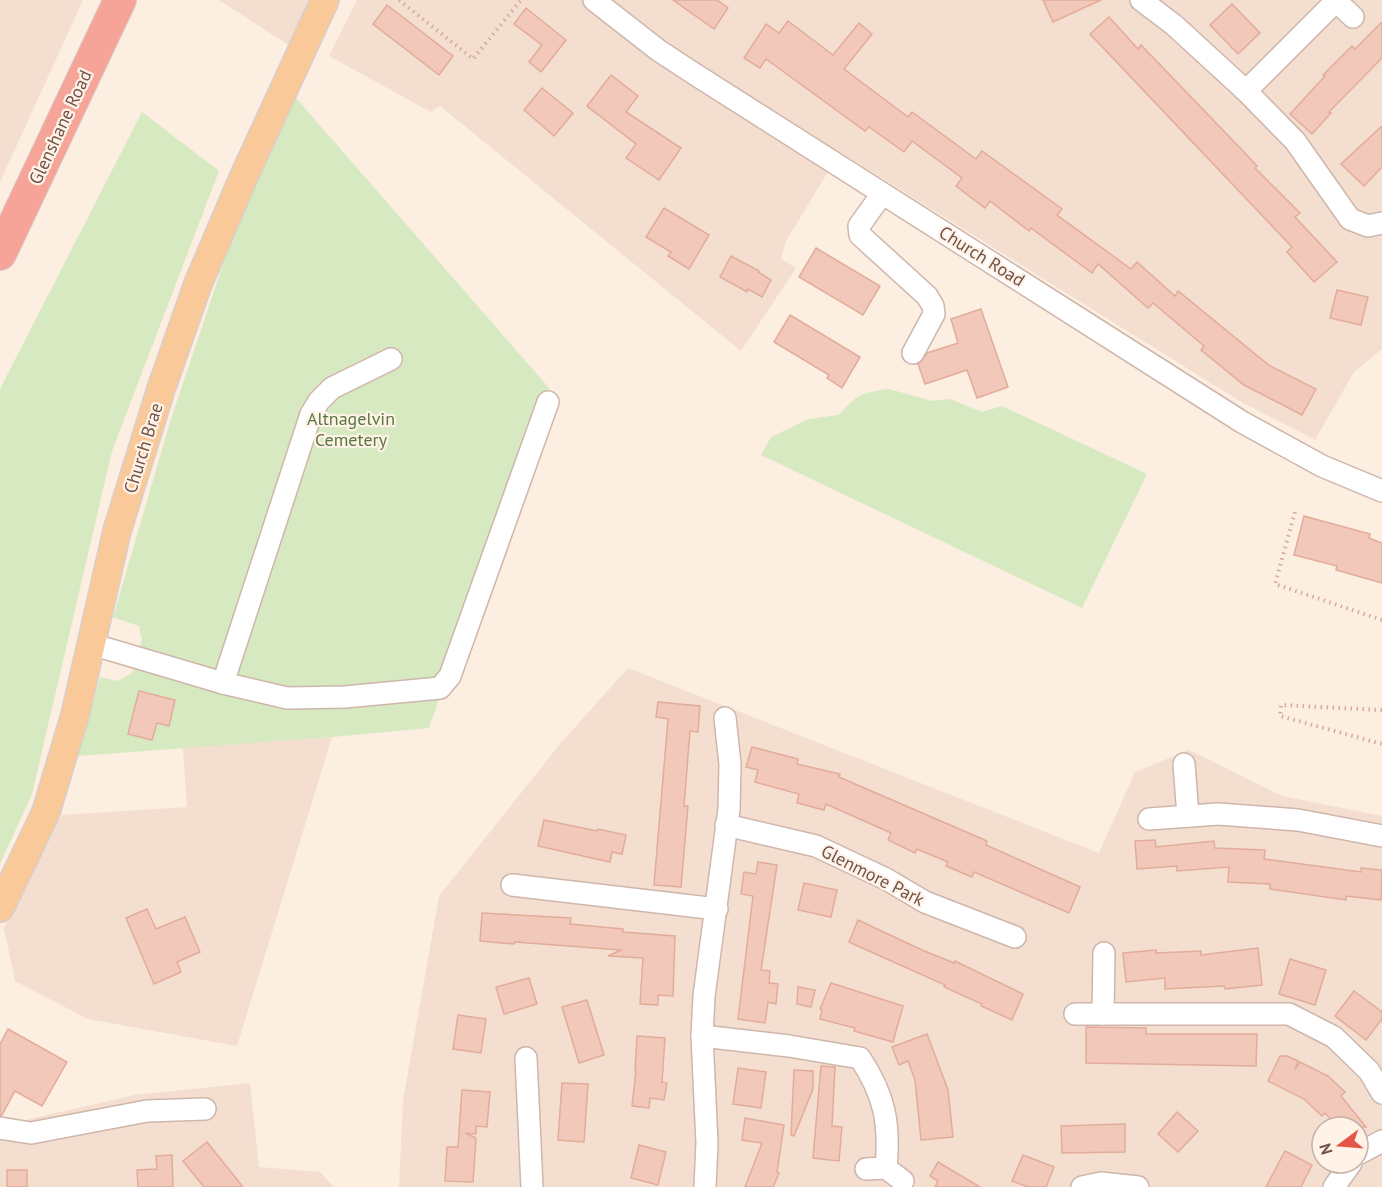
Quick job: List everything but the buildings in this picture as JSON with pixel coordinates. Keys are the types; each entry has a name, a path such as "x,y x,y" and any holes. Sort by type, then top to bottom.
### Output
{"highway":[{"name":"Glenshane Road","path":"0,254 120,0"}],"main road":[{"name":"Church Brae","path":"0,908 46,812 75,715 117,531 161,389 198,284 244,176 325,0"}],"street":[{"name":"Church Road","path":"594,0 658,50 1242,422 1322,466 1382,491"},
{"path":"1141,0 1174,25 1246,91 1295,141 1350,219 1375,224"},
{"path":"1246,91 1336,1 1353,17"},
{"path":"882,194 859,226 860,235 927,296 933,306 934,314 913,353"},
{"path":"223,683 311,414 319,401 332,388 391,358"},
{"path":"91,644 223,683 286,698 345,697 440,688 450,676 548,402"},
{"path":"705,1187 707,1143 702,1036 704,996 726,825 730,764 724,718"},
{"path":"1184,764 1188,816"},
{"path":"1149,819 1218,814 1298,820 1382,836"},
{"name":"Glenmore Park","path":"726,825 816,846 886,879 925,902 1015,937"},
{"path":"512,885 717,909"},
{"path":"1103,1014 1104,952"},
{"path":"1075,1014 1289,1014 1334,1037 1369,1071 1382,1093"},
{"path":"702,1036 789,1046 860,1058 875,1081 883,1105 888,1144 885,1173"},
{"path":"526,1058 532,1187"},
{"path":"0,1128 31,1133 147,1111 206,1109"},
{"path":"1082,1187 1101,1183 1138,1187"}],"path":[{"path":"399,0 472,59 521,0"},
{"path":"1295,512 1275,584 1382,620"},
{"path":"1382,710 1281,705 1280,716 1382,744"}],"shaded area":[{"path":"0,0 83,0 0,182"},
{"path":"219,0 313,0 290,46"},
{"path":"357,0 1382,0 1382,349 1354,372 1315,440 1238,400 840,152 786,241 781,259 796,268 741,351 440,106 431,112 329,56"},
{"path":"628,668 1099,853 1135,772 1189,750 1282,796 1382,816 1382,1187 399,1187 403,1101 439,896 560,744"},
{"path":"332,737 237,1046 88,1019 15,981 4,928 62,815 187,807 183,748"},
{"path":"250,1083 259,1167 320,1172 334,1187 0,1187 0,1132 29,1119 135,1095"}],"green space":[{"name":"Altnagelvin Cemetery","path":"296,98 549,388 429,728 78,756 100,677 118,681 132,673 142,640 139,626 113,617 171,419 247,193"},
{"path":"142,112 219,171 112,451 32,794 0,864 0,389"},
{"path":"889,389 932,401 950,399 982,412 1002,406 1147,474 1082,608 761,455 771,437 809,419 839,415 855,399"}]}
